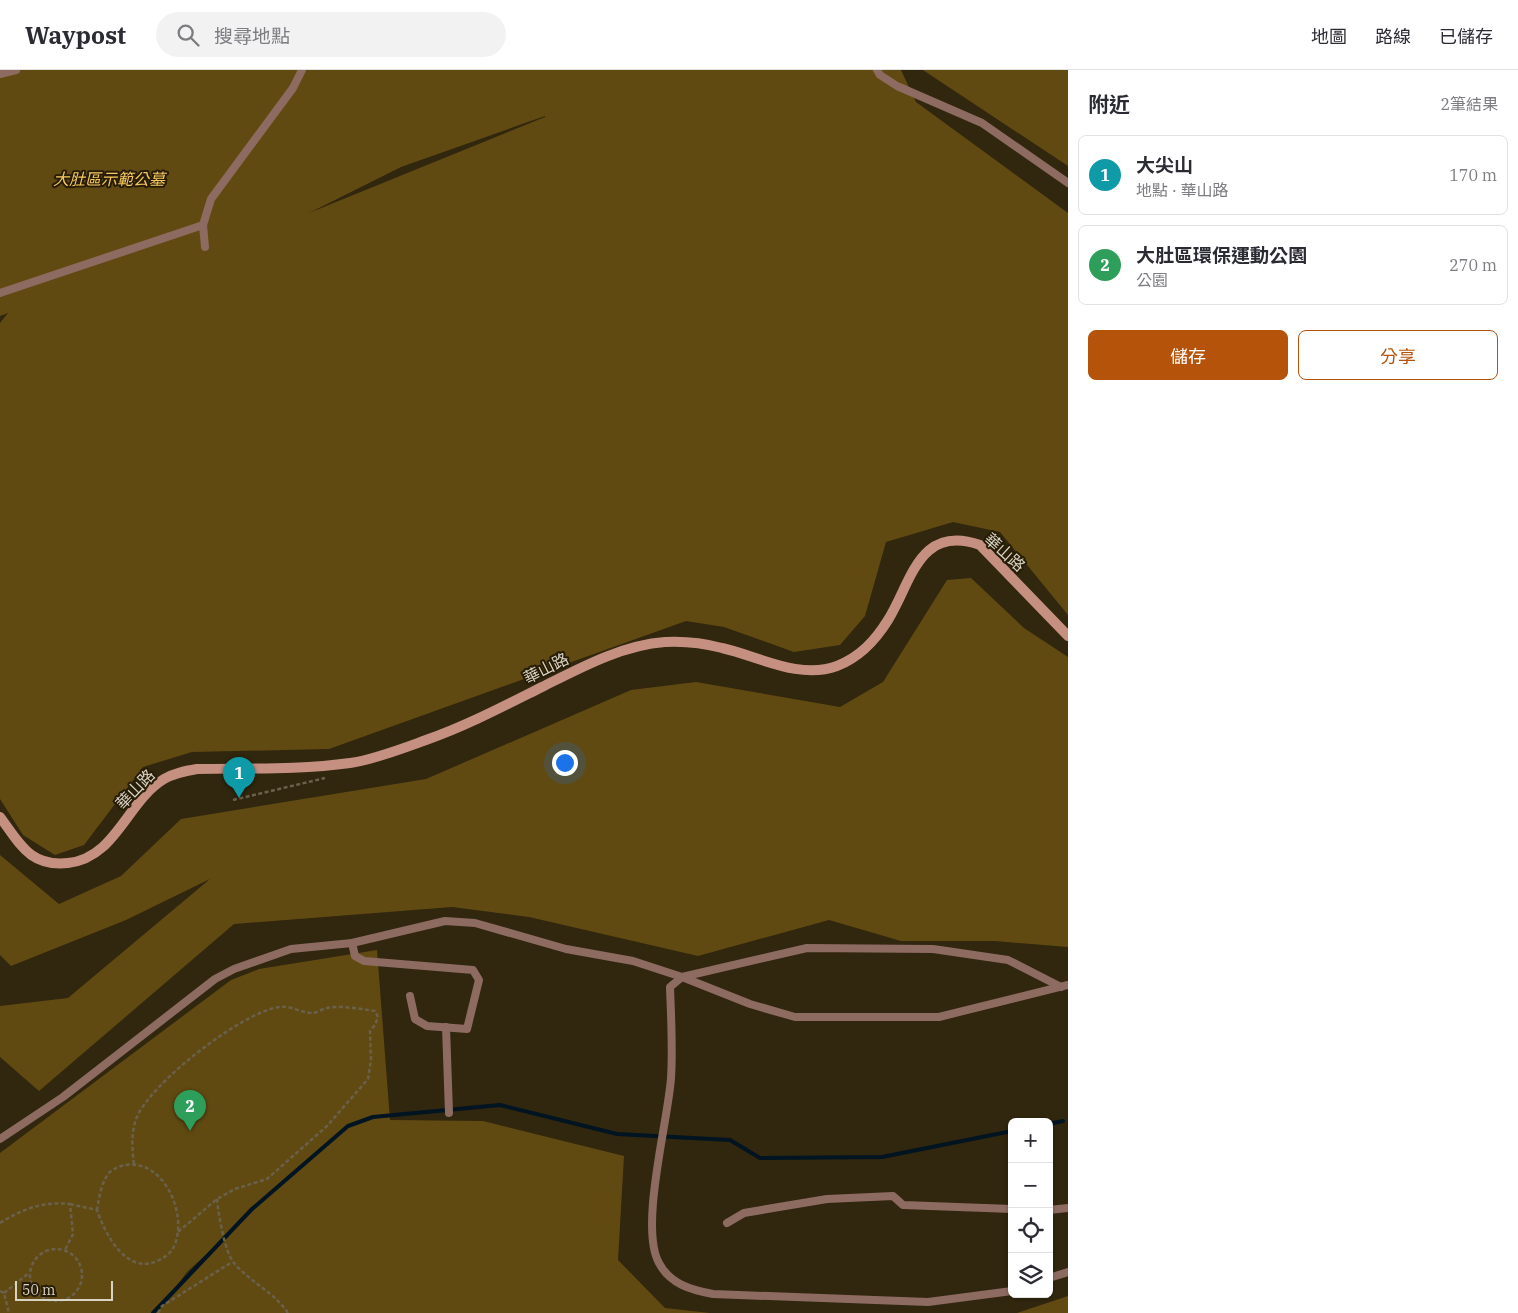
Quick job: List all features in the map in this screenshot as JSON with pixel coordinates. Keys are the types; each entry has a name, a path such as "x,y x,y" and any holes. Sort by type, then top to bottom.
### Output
{"street":[{"name":"華山路","path":"0,817 23,849 40,862 52,865 76,862 92,856 104,847 152,790 162,780 176,773 197,769 352,763 427,740 494,711 591,662 648,645 665,642 696,643 722,648 786,667 813,670 835,666 859,655 873,642 889,619 914,568 934,545 948,540 966,540 980,545 1068,636"}],"lane":[{"path":"0,74 16,70"},
{"path":"205,246 203,225 211,199 293,88 302,70"},
{"path":"877,70 880,75 897,86 982,123 1068,183"},
{"path":"0,292 203,225"},
{"path":"0,1139 63,1097 216,979 275,953 291,949 352,943 430,923 445,921 474,923 566,950 633,961 682,977 750,1004 795,1017 939,1017 1064,986"},
{"path":"352,943 355,956 364,961 473,970 479,980 467,1028 427,1026 415,1019 410,996"},
{"path":"1008,1292 928,1302 713,1294 687,1288 669,1276 659,1264 654,1247 654,1198 671,1079 670,987 682,977 807,948 923,949 1008,960 1064,986"},
{"path":"446,1027 449,1113"},
{"path":"727,1223 744,1213 827,1199 864,1196 893,1196 903,1205 1008,1209"},
{"path":"1053,1210 1068,1208"},
{"path":"1053,1277 1068,1272"}],"path":[{"path":"233,800 334,776"},
{"path":"134,1164 132,1143 136,1118 157,1089 224,1032 258,1012 281,1006 314,1013 327,1008 348,1007 376,1011 378,1017 369,1035 371,1060 368,1079 350,1101 308,1145 266,1179 235,1189 217,1199 178,1232"},
{"path":"134,1164 152,1172 164,1182 172,1194 176,1210 178,1232 174,1246 166,1256 153,1263 142,1264 127,1257 118,1250 108,1238 97,1210 103,1183 109,1172 122,1166 134,1164"},
{"path":"217,1199 218,1217 232,1262 268,1291 288,1313"},
{"path":"0,1223 35,1206 53,1202 97,1210"},
{"path":"65,1250 73,1234 70,1204"},
{"path":"56,1248 74,1255 80,1263 83,1272 82,1282 78,1291 61,1301 42,1298 30,1282 29,1273 32,1263 38,1255 46,1250 56,1248"},
{"path":"158,1313 162,1306 232,1262"},
{"path":"4,1293 29,1273"},
{"path":"0,1291 4,1293 10,1313"}],"green space":[{"name":"大肚區示範公墓","path":"0,70 901,70 916,102 1068,213 1068,615 1000,532 953,522 886,542 865,616 840,645 794,652 724,627 686,621 329,749 192,752 143,767 84,845 55,855 23,835 0,799 0,323 8,313 0,316","holes":["545,117 309,213 401,167"]},
{"path":"923,70 1068,70 1068,166 935,78"},
{"path":"971,578 1024,628 1068,657 1068,947 995,941 901,941 829,920 698,956 529,917 452,907 234,924 39,1091 0,1057 0,1006 68,998 210,879 126,920 11,966 0,955 0,855 59,904 121,876 181,819 426,779 631,690 696,682 840,707 883,682 947,580"},
{"path":"377,950 390,1120 483,1121 624,1156 618,1260 665,1308 710,1313 0,1313 0,1153 231,980 259,969","holes":["236,1228 158,1311 187,1272"]},
{"path":"1068,1296 1068,1313 1017,1313"}],"waterway":[{"path":"153,1313 252,1209 348,1126 373,1117 500,1105 617,1134 730,1140 760,1158 882,1157 1008,1132"},
{"path":"1053,1123 1063,1121"}],"place":[{"name":"大尖山","path":"239,798"},
{"name":"大肚區環保運動公園","path":"190,1131"}]}
